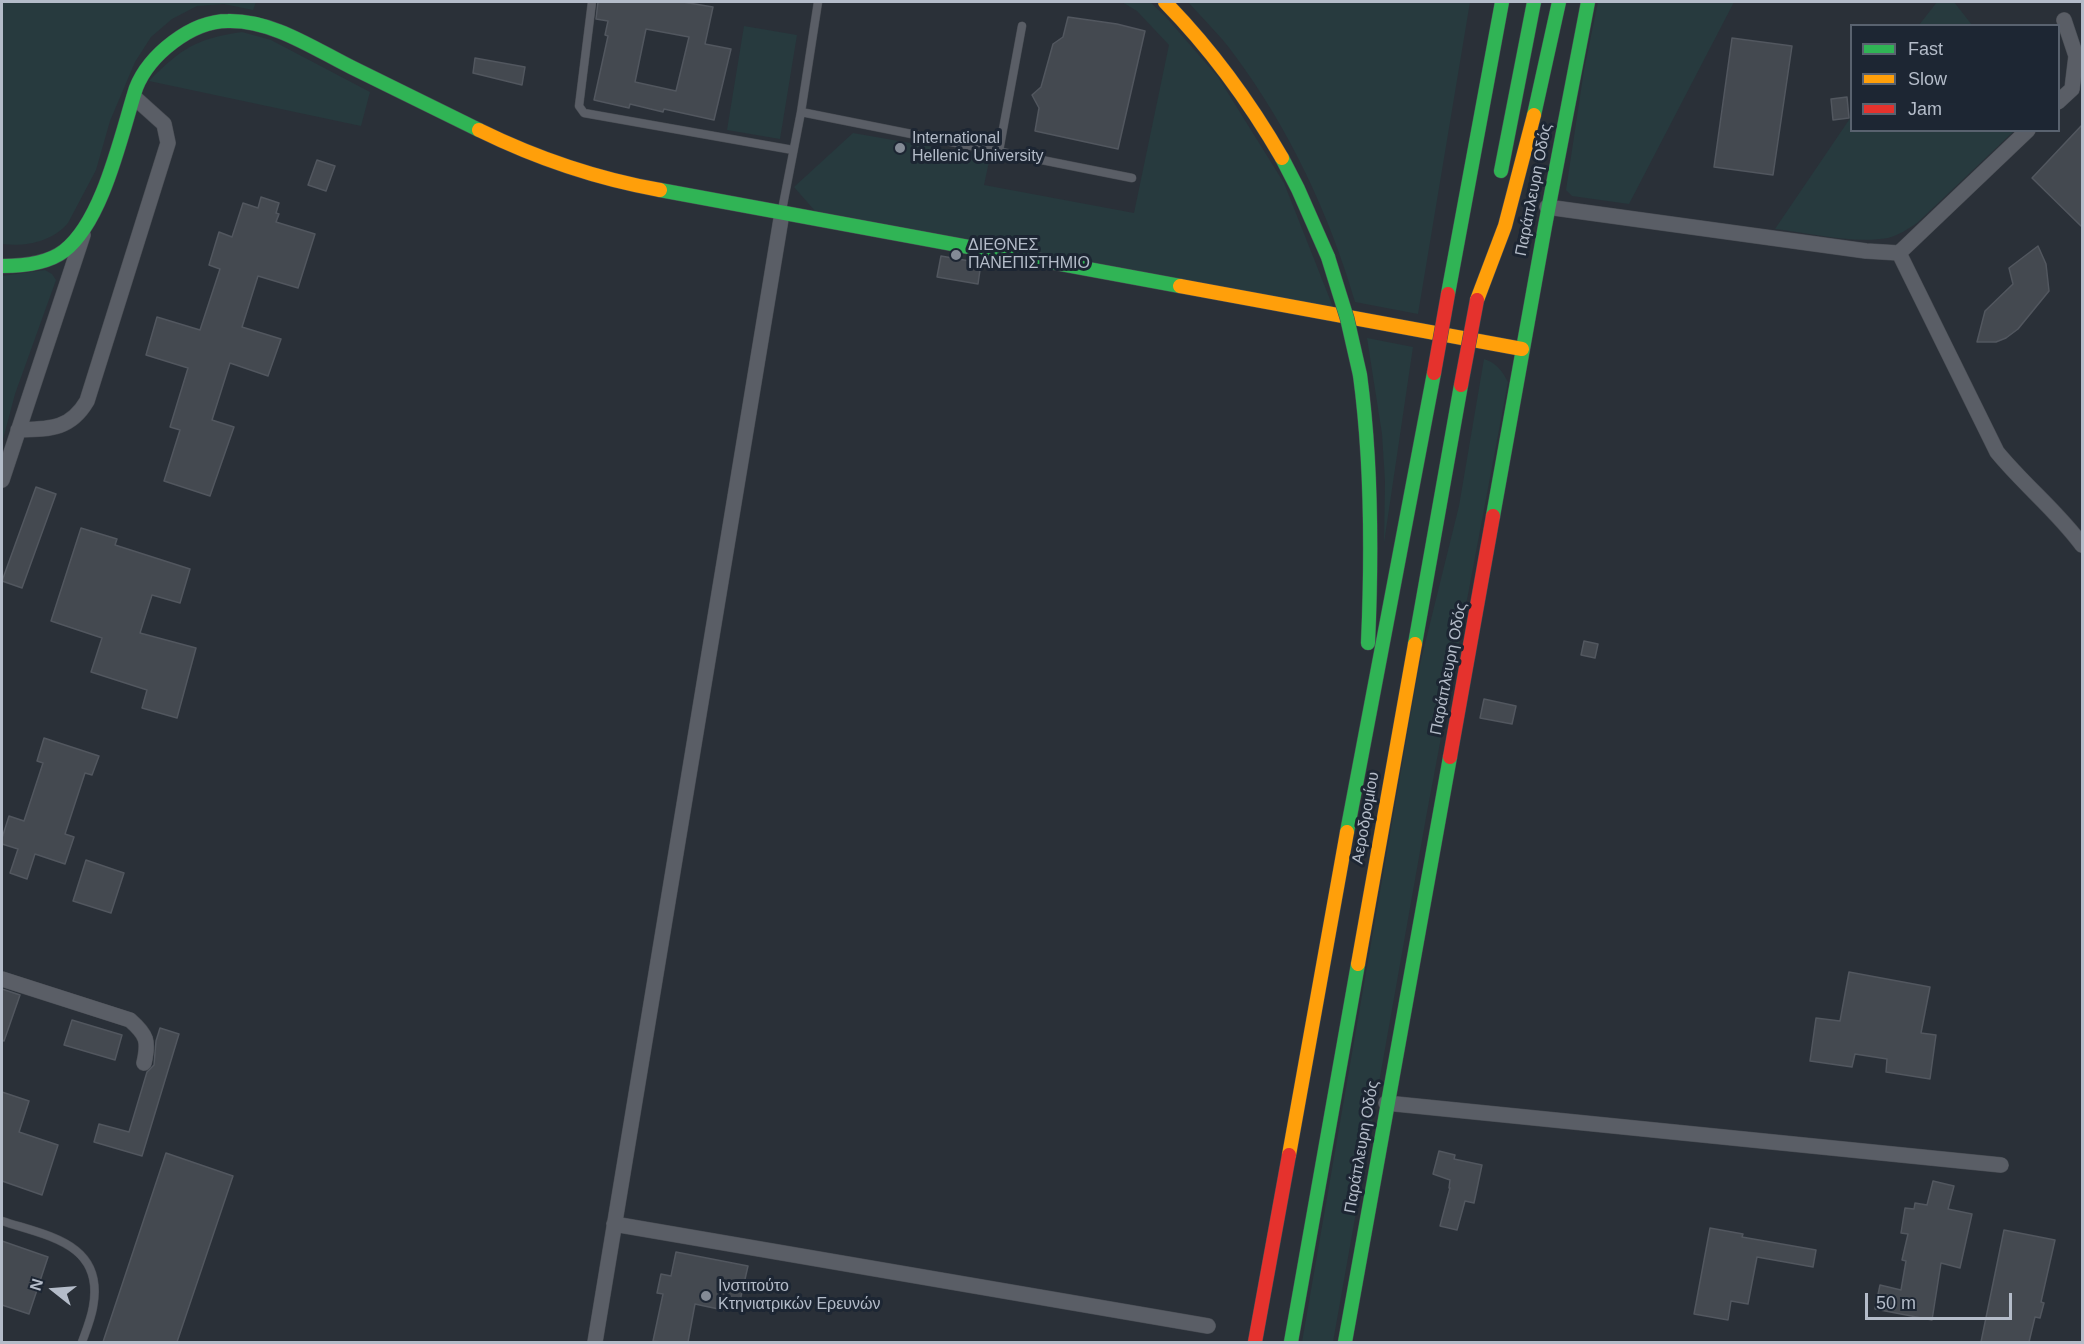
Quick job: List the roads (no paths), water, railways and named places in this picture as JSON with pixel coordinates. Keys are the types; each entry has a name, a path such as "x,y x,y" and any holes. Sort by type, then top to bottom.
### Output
{"main road":[{"path":"1165,2 1189,26 1223,67 1268,136 1297,187 1328,257 1347,318 1360,375 1367,423 1371,499 1370,615 1363,744"},
{"path":"1363,744 1502,2"},
{"path":"1499,185 1534,2"},
{"path":"1477,300 1513,198 1538,101 1559,2"},
{"name":"Παράπλευρη Οδός","path":"1345,1342 1547,207 1588,2"},
{"path":"2,266 48,260 64,251 86,227 99,198 140,77 165,50 190,30 219,20 248,21 281,32 498,139 570,167 627,184 1522,349"},
{"path":"1477,300 1492,219"},
{"path":"2,254 23,255 40,252 56,246 86,227"},
{"name":"Αεροδρομίου","path":"1291,1342 1477,300"},
{"name":"Αεροδρομίου","path":"1255,1342 1363,744"}],"street":[{"path":"2060,100 2077,86 2076,56 2064,20"},
{"path":"18,430 52,429 64,424 82,410 87,401 168,143 164,124 134,97"},
{"path":"1547,207 1866,251 1899,253 2026,132"},
{"path":"595,1342 782,213"},
{"path":"2,480 86,227"},
{"path":"1899,253 1997,452 2073,532 2082,545"},
{"path":"2,979 130,1020 144,1033 147,1048 144,1063"},
{"path":"1386,1103 2001,1165"},
{"path":"614,1224 1208,1326"}],"lane":[{"path":"592,2 579,101 579,106 584,113 793,150"},
{"path":"782,213 818,2"},
{"path":"999,151 1022,26"},
{"path":"801,112 1132,178"},
{"path":"2,1221 63,1242 78,1251 89,1265 93,1284 93,1306 82,1342"}],"place":[{"name":"International Hellenic University","path":"900,148"},
{"name":"ΔΙΕΘΝΕΣ ΠΑΝΕΠΙΣΤΗΜΙΟ","path":"956,255"},
{"name":"Ινστιτούτο Κτηνιατρικών Ερευνών","path":"706,1296"}]}
